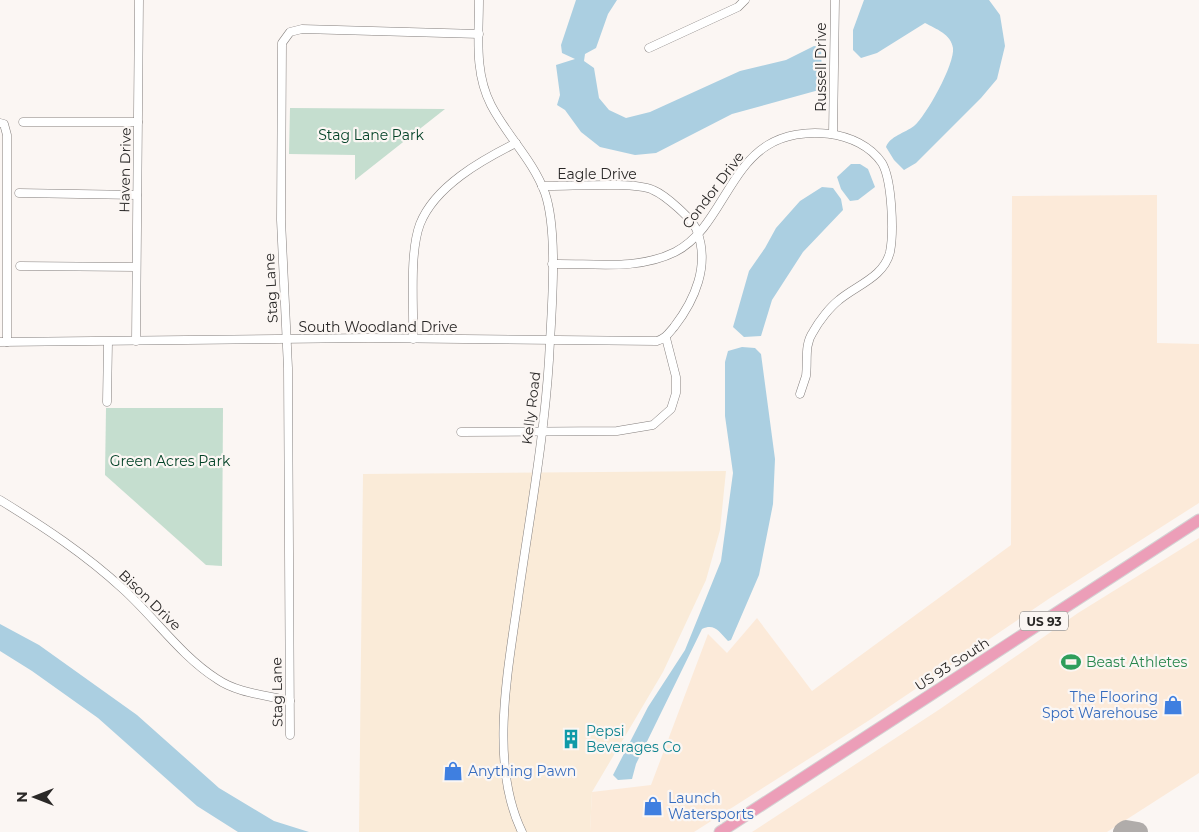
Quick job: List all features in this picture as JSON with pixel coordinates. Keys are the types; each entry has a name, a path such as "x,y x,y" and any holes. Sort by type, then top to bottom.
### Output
{"main road":[{"name":"US 93 South","path":"720,832 1199,520"}],"street":[{"name":"Haven Drive","path":"136,341 139,0"},
{"name":"Kelly Road","path":"480,0 478,59 482,84 494,111 542,186 550,222 552,264 549,340 541,431 506,698 504,754 506,780 512,806 522,832"},
{"path":"649,48 738,8 745,0"},
{"name":"Russell Drive","path":"833,134 834,0"},
{"name":"Stag Lane","path":"290,735 286,340 280,220 281,51 285,37 290,32 302,29 479,34"},
{"path":"23,122 138,122"},
{"path":"0,123 4,124 7,134 3,193 3,342"},
{"name":"Condor Drive","path":"552,264 644,262 677,251 698,234 733,182 761,150 787,137 814,133 833,134"},
{"path":"800,394 806,376 807,348 812,332 838,301 878,274 890,252 891,190 882,163 869,150 833,134"},
{"path":"413,339 415,252 418,233 424,215 435,200 454,182 487,159 516,143"},
{"name":"Eagle Drive","path":"542,186 647,187 672,202 693,224 698,234"},
{"path":"19,193 137,195"},
{"path":"460,432 637,430 660,421 671,409 676,393 676,377 666,338 688,310 698,286 701,263 698,234"},
{"path":"20,266 136,267"},
{"name":"South Woodland Drive","path":"3,342 413,339 657,341 666,338"},
{"path":"107,402 108,342"},
{"name":"Bison Drive","path":"0,500 57,535 93,563 143,608 188,655 216,679 237,689 290,701"}],"shaded area":[{"path":"1157,195 1157,343 1199,344 1199,503 1050,598 868,721 694,832 590,832 592,792 651,785 708,634 727,653 757,618 812,691 1011,545 1012,196"},
{"path":"726,471 720,530 706,580 663,672 592,792 590,832 359,832 363,474"},
{"path":"1199,538 1199,773 1107,832 752,832 940,709 1078,613"}],"green space":[{"name":"Stag Lane Park","path":"290,108 445,109 355,180 355,155 289,154"},
{"name":"Green Acres Park","path":"106,408 223,408 222,566 206,565 105,475"}],"water":[{"path":"576,0 617,0 608,14 596,48 585,54 584,61 594,68 599,98 609,110 626,118 650,112 740,71 786,60 814,46 821,47 822,76 819,90 732,114 656,153 635,155 600,147 581,132 565,110 557,105 560,95 556,65 575,59 562,53 561,45"},
{"path":"864,0 989,0 1000,15 1005,46 997,79 981,98 916,163 904,170 894,160 886,147 894,137 914,126 925,112 945,77 952,56 952,43 938,30 925,23 877,53 861,58 853,50 853,30"},
{"path":"851,164 860,164 868,169 875,187 858,200 850,201 841,189 837,177"},
{"path":"822,187 833,188 841,199 843,210 803,252 772,300 761,336 744,337 733,327 749,271 776,228 800,201"},
{"path":"742,347 755,348 761,354 775,459 773,504 759,575 731,640 728,641 714,628 706,627 702,629 636,764 632,779 618,780 613,775 648,707 685,650 721,561 733,473 725,416 725,362 728,351"},
{"path":"0,624 39,645 137,715 219,788 274,821 309,832 238,832 197,806 98,718 32,671 0,651"}],"taxiway":[{"path":"1123,832 1126,830 1138,832"}],"place":[{"name":"Beast Athletes","path":"1071,662"},
{"name":"The Flooring Spot Warehouse","path":"1173,705"},
{"name":"Pepsi Beverages Co","path":"571,739"},
{"name":"Anything Pawn","path":"453,771"},
{"name":"Launch Watersports","path":"653,806"}]}
